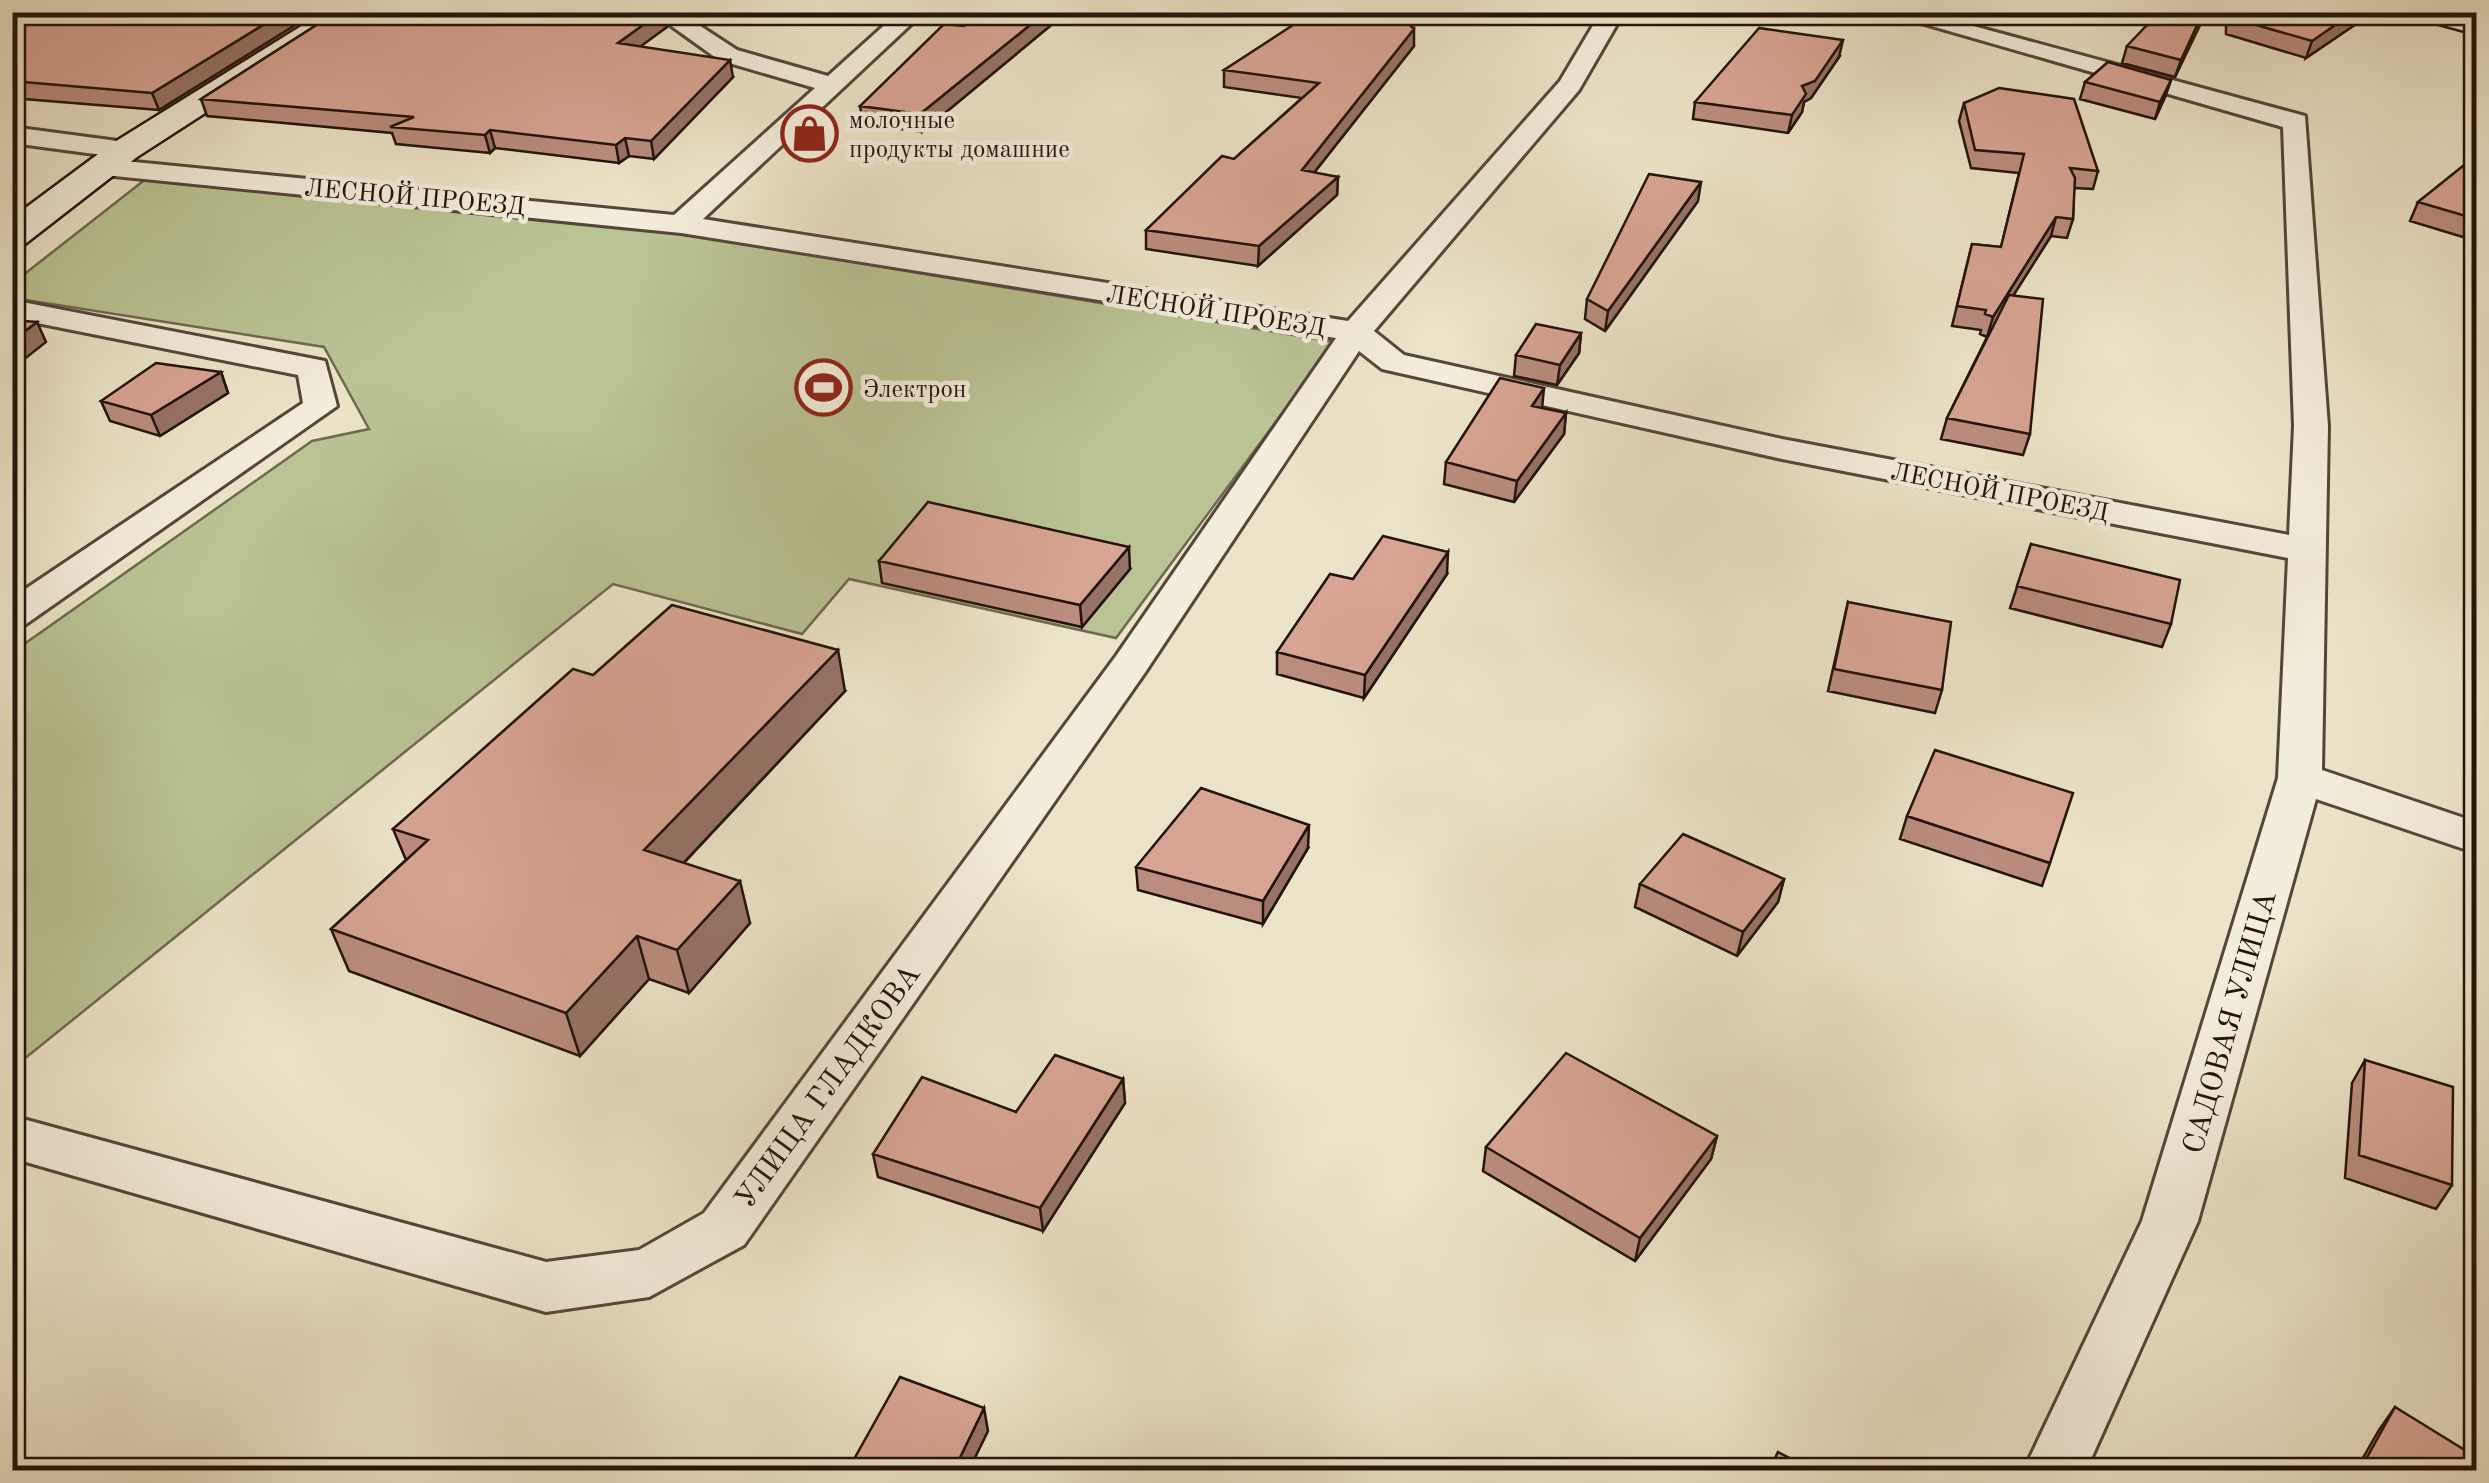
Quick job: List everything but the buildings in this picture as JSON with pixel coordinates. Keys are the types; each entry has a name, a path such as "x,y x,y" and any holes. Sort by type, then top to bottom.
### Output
{"street":[{"path":"12,236 114,158 346,12"},
{"path":"663,12 728,55 835,86"},
{"path":"681,224 913,12"},
{"name":"УЛИЦА ГЛАДКОВА","path":"12,1137 546,1288 649,1273 724,1229 1130,665 1356,332 1570,85 1613,12"},
{"name":"САДОВАЯ УЛИЦА","path":"1894,12 2296,122 2311,426 2300,778 2170,1221 2055,1470"},
{"path":"2428,12 2476,24"},
{"name":"ЛЕСНОЙ ПРОЕЗД","path":"12,135 114,158 681,224 1356,332 1393,362 1782,449 2307,550"},
{"path":"12,309 313,368 320,406 12,616"},
{"path":"2300,778 2476,838"}],"green space":[{"path":"147,178 678,233 1335,342 1116,638 849,579 802,634 613,584 13,1068 13,652 312,441 369,429 324,347 13,298 13,283"}],"place":[{"name":"молочные продукты домашние","path":"810,133"},
{"name":"Электрон","path":"824,388"}]}
